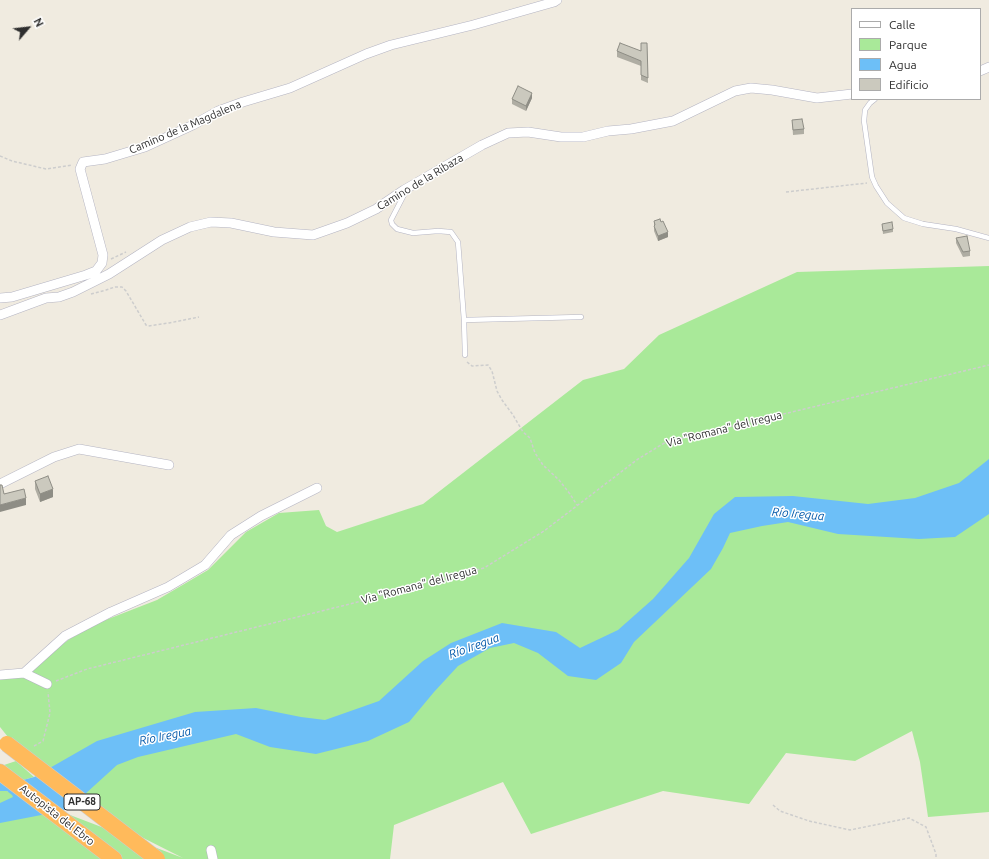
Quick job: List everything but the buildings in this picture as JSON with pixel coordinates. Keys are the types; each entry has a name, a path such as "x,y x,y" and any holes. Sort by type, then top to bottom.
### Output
{"highway":[{"name":"AP-68","path":"4,741 157,859"},
{"name":"Autopista del Ebro","path":"0,772 114,859"}],"street":[{"name":"Camino de la Magdalena","path":"83,162 105,160 144,147 193,125 218,111 290,88 366,54 391,45 473,25 557,0"},
{"name":"Camino de la Ribaza","path":"0,315 46,298 59,297 79,289 109,274 162,240 190,227 211,222 231,223 274,232 313,235 347,223 376,209 408,187 482,145 508,133 528,132 561,137 583,137 608,131 666,122 680,118 735,91 751,88 772,90 816,98 851,94"},
{"path":"0,298 12,297 86,275 96,271 102,263 103,254 80,169 83,162"},
{"path":"0,484 54,457 78,449 169,466"},
{"path":"24,673 65,636 111,612 168,587 205,565 231,535 261,516 317,488"},
{"path":"0,675 24,673 47,684"}],"lane":[{"path":"874,100 864,110 864,121 874,182 887,203 904,218 923,224 956,229 989,238"},
{"path":"408,187 391,220 392,224 397,229 413,233 438,231 451,232 458,242 465,355"},
{"path":"464,320 582,317"}],"path":[{"path":"0,156 12,161 46,169 83,162"},
{"path":"786,192 874,182"},
{"path":"89,294 115,287 122,287 148,326 199,316"},
{"path":"465,355 468,364 472,366 488,365 492,371 497,391 523,432 530,438 534,453 543,465 559,480 577,506"},
{"name":"Via \"Romana\" del Iregua","path":"47,684 87,669 362,601 427,582 484,568 544,531 638,458 666,442 989,365"},
{"path":"34,746 43,741 50,713 47,684"},
{"path":"774,805 780,811 809,821 850,830 909,818 926,827 936,854 936,859"}],"green space":[{"path":"989,266 989,812 928,817 920,762 912,731 855,761 786,753 749,804 663,791 531,834 503,782 394,825 390,859 0,859 0,786 7,791 183,858 52,792 0,727 0,676 19,676 71,638 103,621 157,600 208,570 246,532 279,513 319,510 326,526 337,532 423,504 583,380 624,369 659,335 797,272"},
{"path":"16,761 34,777 23,780 4,765"}],"water":[{"name":"Río Iregua","path":"989,459 989,514 955,537 919,539 838,534 788,522 730,533 711,569 634,642 621,663 596,680 568,676 538,653 514,643 490,648 458,666 409,722 368,741 316,754 270,747 236,734 138,757 117,765 73,805 62,811 0,823 0,803 13,797 7,791 0,791 0,779 23,780 34,777 97,741 195,712 256,708 325,720 379,701 423,661 451,643 502,623 556,632 580,648 618,630 653,599 689,558 714,514 735,497 793,496 868,504 915,498 959,483"}]}
